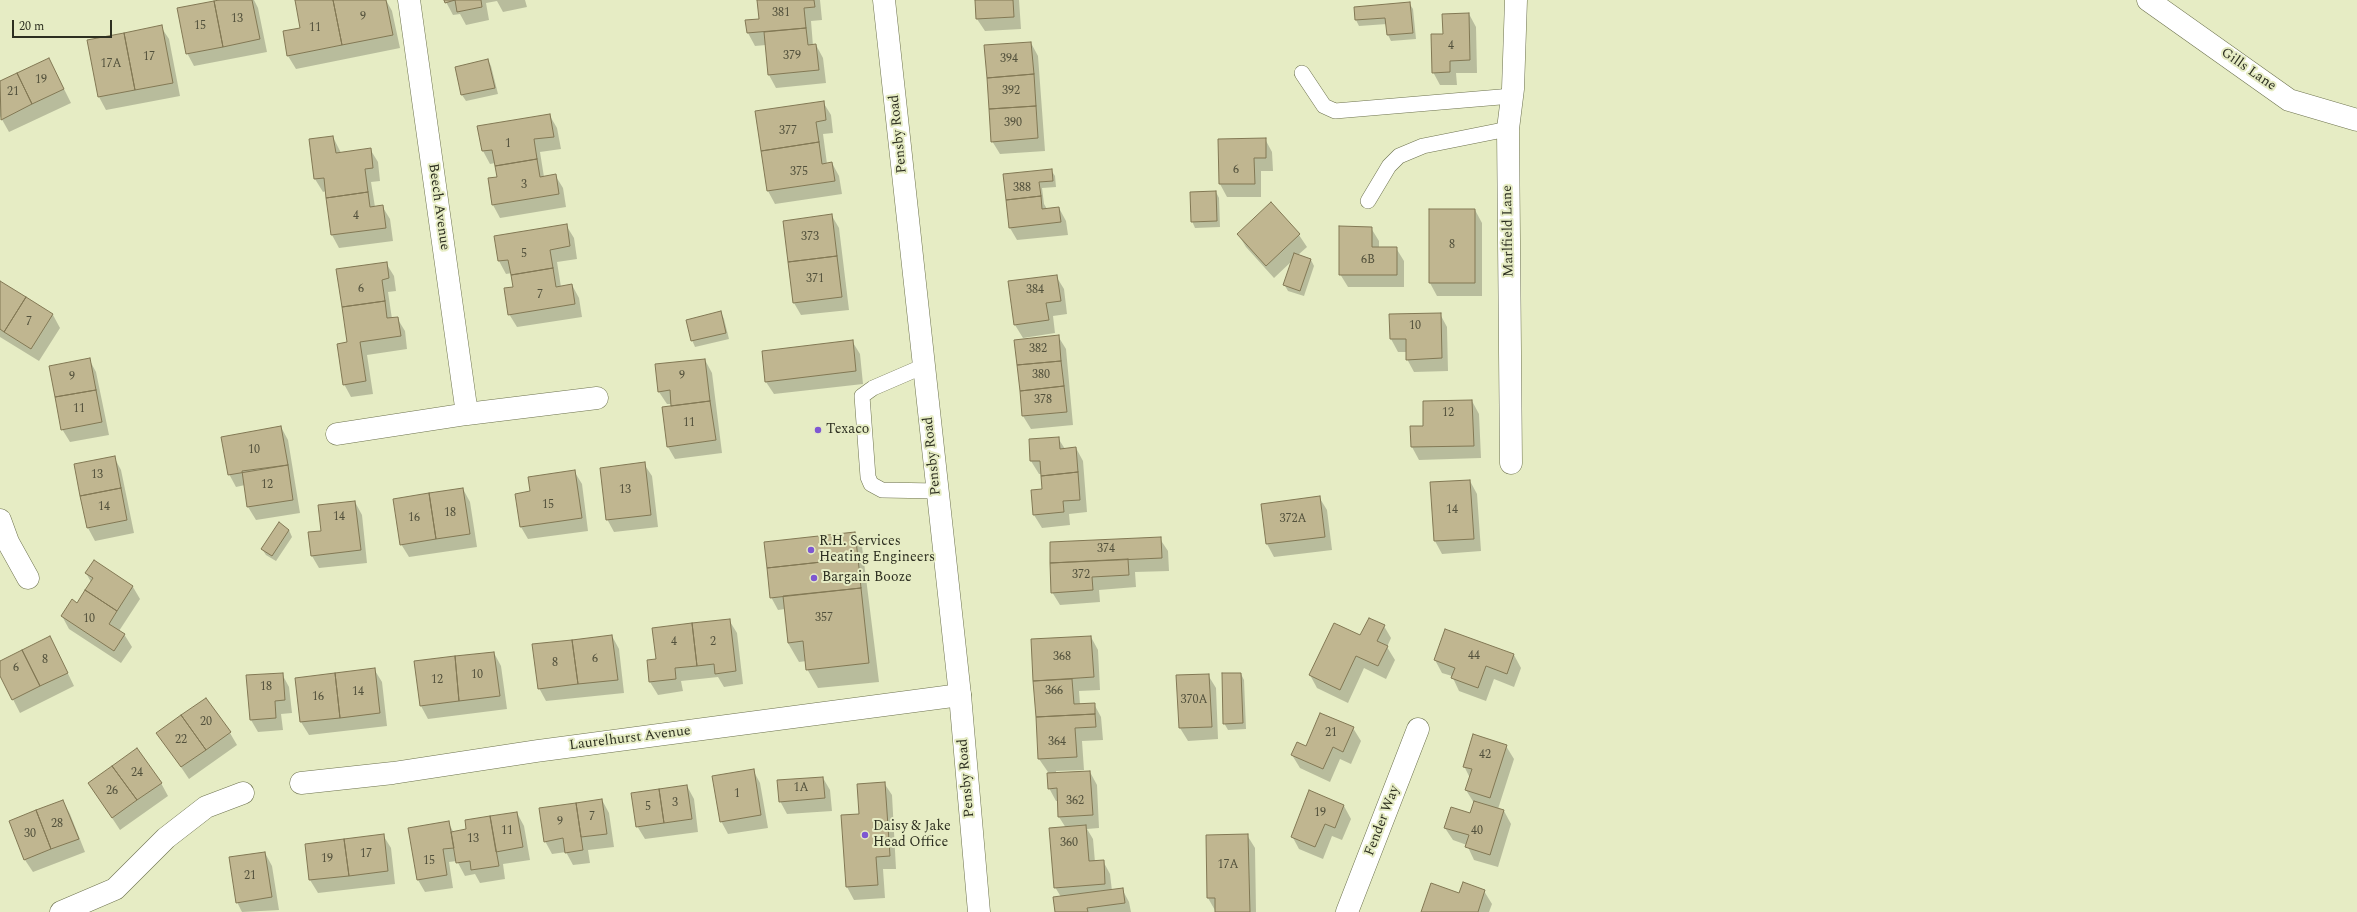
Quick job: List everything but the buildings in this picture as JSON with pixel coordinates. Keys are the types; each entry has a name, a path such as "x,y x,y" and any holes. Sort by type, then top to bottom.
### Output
{"street":[{"name":"Beech Avenue","path":"409,0 468,414"},
{"name":"Pensby Road","path":"884,0 960,695 979,912"},
{"name":"Marlfield Lane","path":"1511,463 1508,129 1512,96 1516,0"},
{"name":"Gills Lane","path":"2148,0 2289,100 2357,120"},
{"path":"337,434 468,414 597,398"},
{"path":"0,520 8,542 28,578"},
{"name":"Laurelhurst Avenue","path":"301,783 393,773 544,750 960,695"},
{"name":"Fender Way","path":"1347,912 1418,729"},
{"path":"61,912 114,889 166,838 206,807 243,793"}],"lane":[{"path":"1302,73 1324,106 1335,111 1512,96"},
{"path":"1368,201 1389,166 1399,156 1423,146 1508,129"},
{"path":"924,366 873,388 862,396 868,477 871,484 882,490 937,491"}],"place":[{"name":"Texaco","path":"818,430"},
{"name":"R.H. Services Heating Engineers","path":"811,550"},
{"name":"Bargain Booze","path":"814,578"},
{"name":"Daisy & Jake Head Office","path":"865,835"}]}
